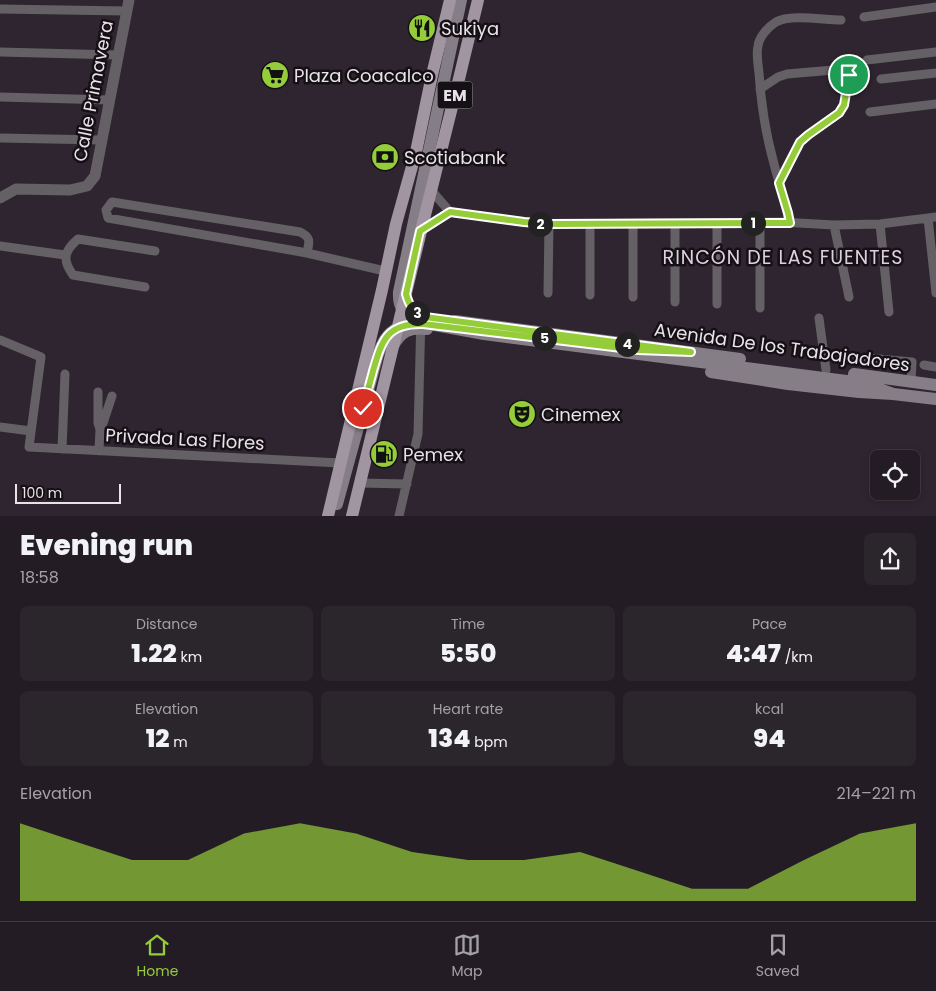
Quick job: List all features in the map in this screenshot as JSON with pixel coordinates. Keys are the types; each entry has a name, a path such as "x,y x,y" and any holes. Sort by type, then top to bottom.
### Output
{"main road":[{"name":"EM","path":"328,516 396,224 416,152 450,0"},
{"path":"461,0 399,292 399,303 406,315 419,322 484,334 862,383 893,394"},
{"name":"EM","path":"352,516 420,231 478,0"},
{"path":"393,346 403,333 421,322 408,302 406,294 408,286"},
{"name":"Avenida De los Trabajadores","path":"936,385 425,317 421,322 788,384 936,399"},
{"path":"334,516 378,354 382,343 398,327 410,323 423,324 638,350 691,352"}],"street":[{"path":"0,9 128,5"},
{"name":"Calle Primavera","path":"16,189 70,190 87,186 95,176 128,5"},
{"path":"864,16 936,8"},
{"path":"790,223 772,159 761,102 758,46 761,37 767,29 776,22 786,18 841,20"},
{"path":"0,52 118,55"},
{"path":"867,60 936,52"},
{"path":"760,89 778,77 787,74 845,69 849,75 844,105 839,113 800,142 779,183"},
{"path":"881,79 936,73"},
{"path":"0,97 110,100"},
{"path":"870,112 936,104"},
{"path":"0,138 101,140"},
{"path":"0,189 16,189"},
{"path":"0,198 16,189"},
{"path":"431,190 450,212"},
{"path":"306,253 309,240 307,235 300,232 112,202 106,210 108,218 306,253 386,271"},
{"path":"420,231 450,212 549,224 790,223 834,225 880,224 932,218 936,293"},
{"path":"675,223 675,302"},
{"path":"717,223 717,304"},
{"path":"760,223 760,308"},
{"path":"548,293 549,224"},
{"path":"590,224 590,295"},
{"path":"633,224 633,297"},
{"path":"880,224 889,312"},
{"path":"834,225 849,297"},
{"path":"146,287 73,275 68,268 66,255 70,246 78,239 154,251"},
{"path":"0,246 66,255"},
{"path":"819,318 826,370"},
{"path":"399,516 418,434 421,322"},
{"path":"0,340 41,357 31,431 0,427"},
{"path":"857,357 912,362 911,382"},
{"path":"924,365 936,367"},
{"path":"62,449 65,374"},
{"path":"98,392 99,450"},
{"path":"100,429 112,396"},
{"name":"Privada Las Flores","path":"31,431 29,447 340,463"},
{"path":"360,483 407,484"}],"place":[{"name":"Sukiya","path":"422,28"},
{"name":"Plaza Coacalco","path":"275,75"},
{"name":"Scotiabank","path":"385,157"},
{"name":"Cinemex","path":"522,414"},
{"name":"Pemex","path":"384,454"}],"district":[{"name":"RINCÓN DE LAS FUENTES","path":"783,257"}],"route":[{"path":"363,408 382,343 398,327 410,323 638,350 691,352 425,317 418,314 412,309 406,294 420,231 450,212 549,224 790,223 779,183 800,142 839,113 844,105 849,75"}]}
